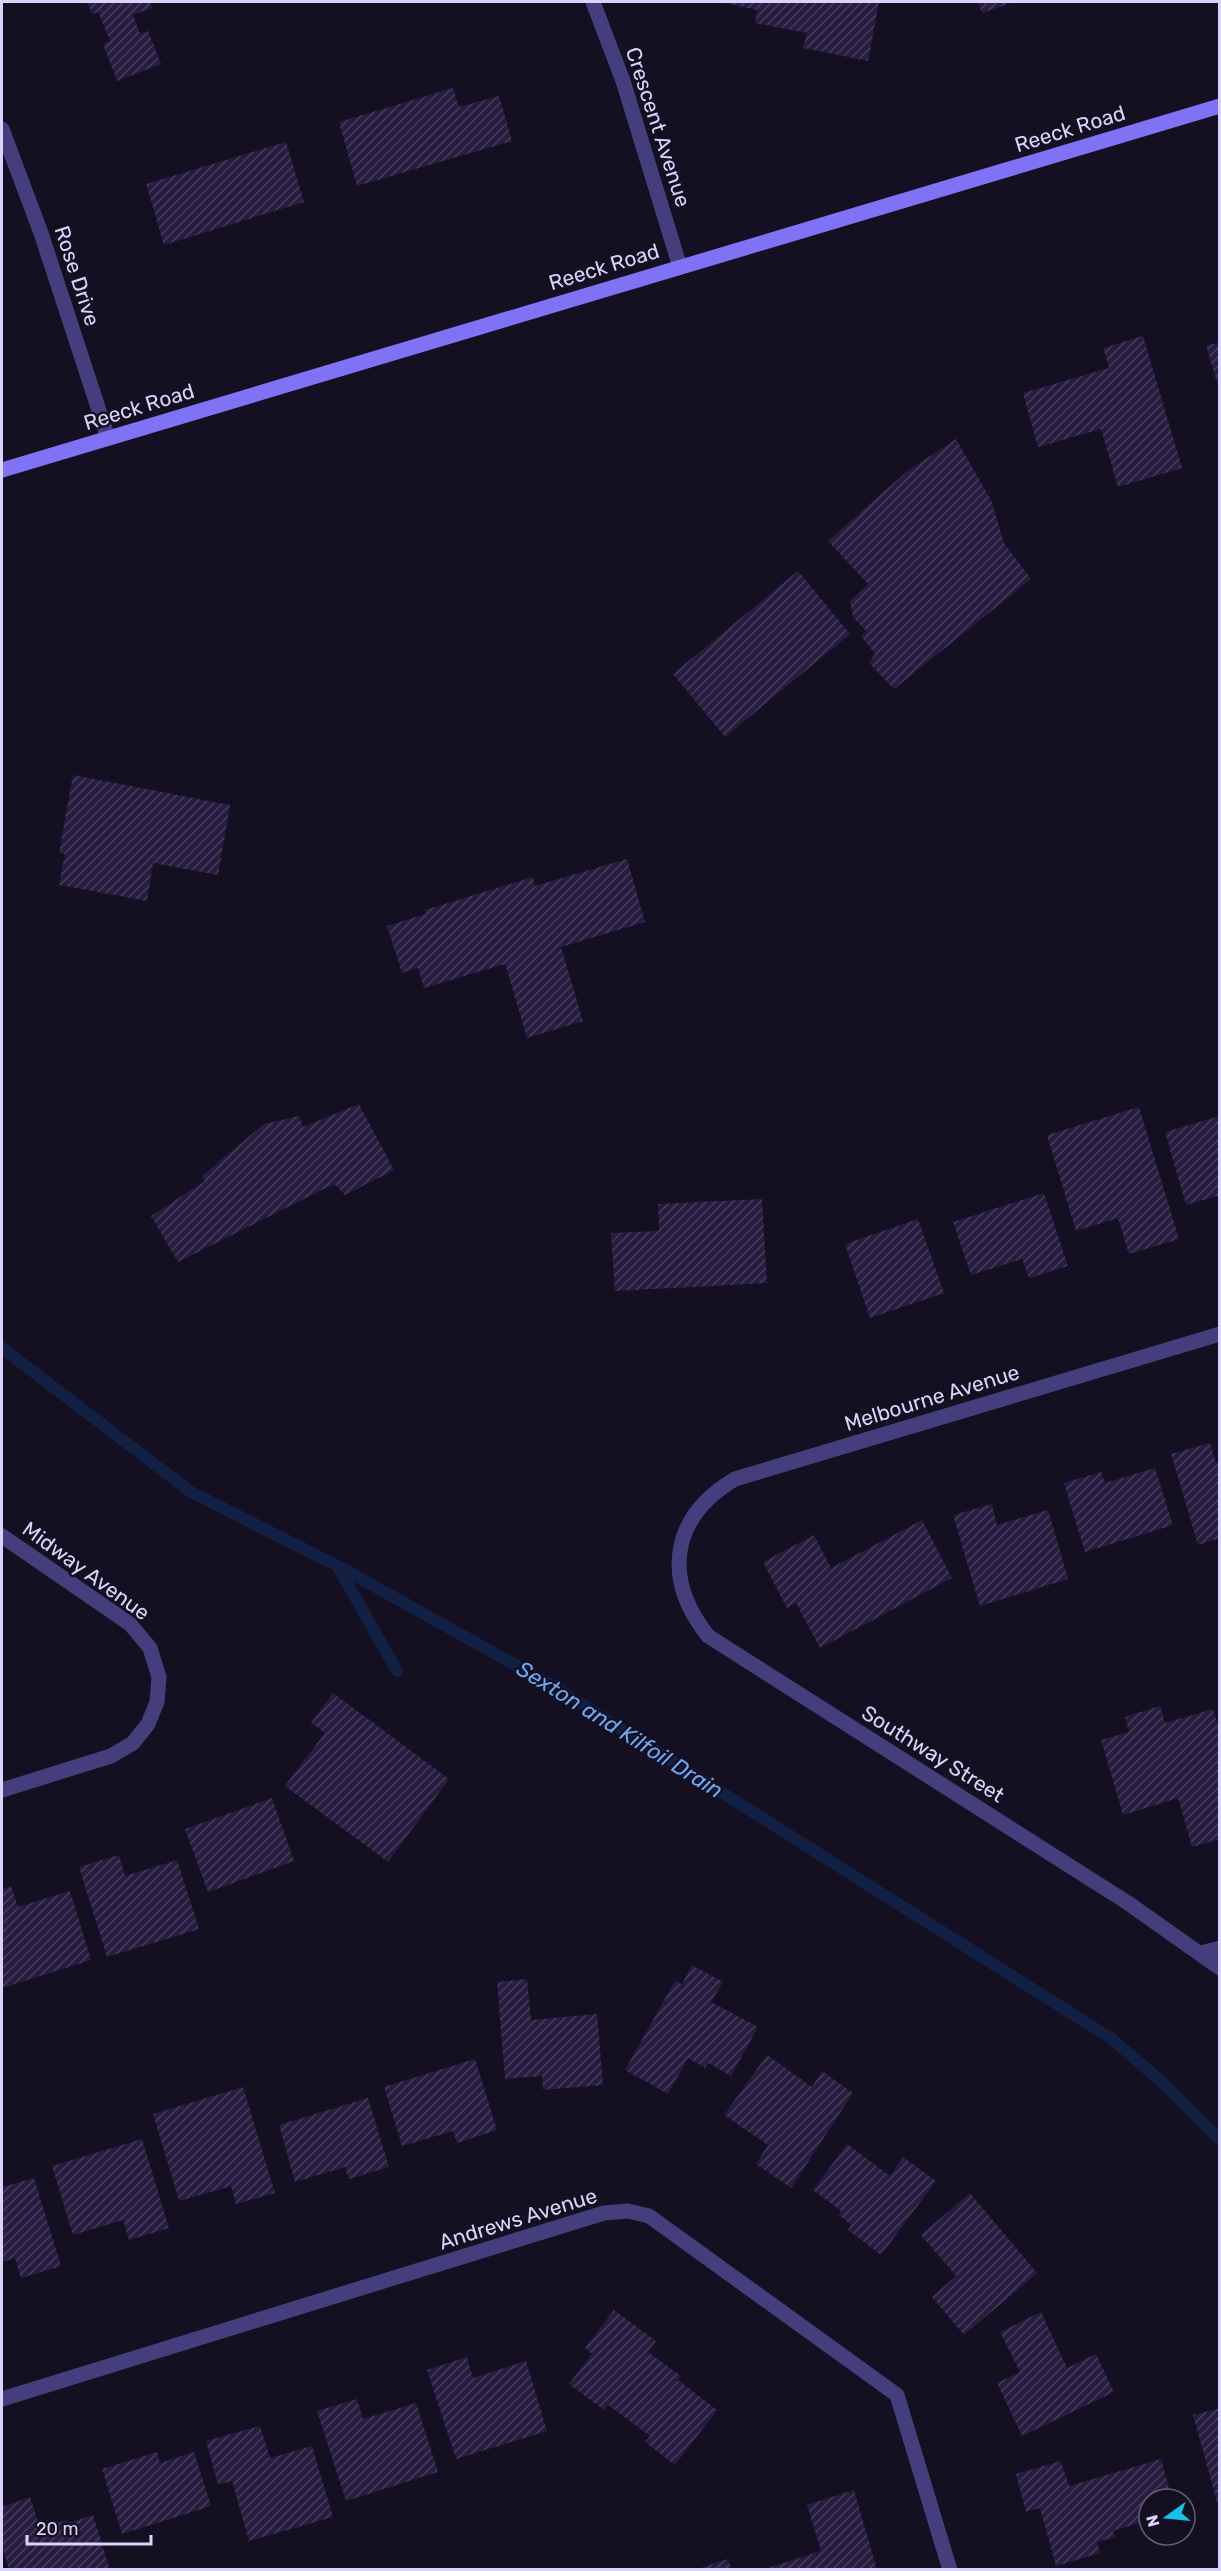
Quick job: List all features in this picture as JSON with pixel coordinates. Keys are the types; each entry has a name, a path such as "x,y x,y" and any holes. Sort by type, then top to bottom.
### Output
{"street":[{"name":"Crescent Avenue","path":"593,2 623,81 680,267"},
{"name":"Reeck Road","path":"2,470 1220,106"},
{"name":"Rose Drive","path":"2,129 41,232 108,438"},
{"name":"Melbourne Avenue","path":"683,1540 702,1504 717,1490 735,1479 1220,1334"},
{"name":"Midway Avenue","path":"2,1536 130,1624 150,1648 159,1677 157,1702 148,1724 133,1743 111,1756 2,1790"},
{"name":"Southway Street","path":"683,1540 679,1560 682,1591 695,1619 708,1636 1128,1903 1220,1968"},
{"path":"1201,1953 1220,1948"},
{"name":"Andrews Avenue","path":"2,2399 604,2213 628,2211 649,2216 897,2395 950,2570"}],"building":[{"path":"87,2 150,2 152,8 133,15 140,34 148,31 161,64 117,81 103,44 110,41 98,12 92,14"},
{"path":"720,2 879,2 868,61 803,48 807,33 755,23 757,10"},
{"path":"978,2 1014,2 982,13"},
{"path":"453,88 459,107 499,96 512,141 357,186 339,122"},
{"path":"286,142 304,202 164,245 146,184"},
{"path":"1143,336 1182,468 1118,487 1101,429 1038,447 1023,393 1109,368 1103,348"},
{"path":"1220,342 1220,389 1219,389 1206,346"},
{"path":"956,439 992,502 1004,543 1031,579 894,689 869,663 875,654 861,636 866,631 853,617 850,601 868,584 828,541 906,472"},
{"path":"798,571 850,634 725,737 673,674"},
{"path":"73,775 230,805 218,875 153,863 147,901 59,885 65,854 59,853"},
{"path":"627,859 645,922 561,947 583,1021 527,1038 505,964 424,988 418,968 402,973 387,926 426,914 425,910 533,877 535,886"},
{"path":"359,1104 394,1170 345,1195 334,1184 178,1262 151,1216 205,1181 202,1176 264,1124 299,1116 303,1127"},
{"path":"1139,1107 1179,1239 1129,1254 1118,1218 1076,1231 1047,1135"},
{"path":"1220,1116 1220,1195 1186,1205 1165,1132"},
{"path":"1044,1193 1068,1266 1029,1278 1022,1259 971,1275 953,1222"},
{"path":"762,1199 767,1283 615,1291 611,1233 659,1231 658,1204"},
{"path":"918,1219 944,1293 870,1318 845,1244"},
{"path":"1210,1443 1216,1463 1220,1462 1220,1538 1198,1545 1171,1454"},
{"path":"1155,1468 1173,1525 1085,1552 1064,1483 1101,1472 1105,1483"},
{"path":"992,1504 997,1525 1048,1510 1068,1579 980,1606 953,1515"},
{"path":"922,1520 952,1578 820,1648 796,1603 787,1608 763,1562 814,1535 831,1568"},
{"path":"333,1693 449,1779 388,1862 285,1786 325,1733 311,1723"},
{"path":"1160,1706 1165,1723 1213,1709 1220,1732 1220,1839 1192,1847 1178,1798 1123,1815 1101,1740 1129,1732 1125,1717"},
{"path":"272,1798 294,1861 208,1892 185,1829"},
{"path":"119,1855 125,1876 177,1860 199,1929 107,1957 79,1867"},
{"path":"11,1886 18,1907 70,1891 91,1960 2,1988 2,1889"},
{"path":"692,1965 723,1982 711,2002 758,2027 731,2076 708,2063 705,2068 688,2058 668,2094 625,2070 675,1981 682,1984"},
{"path":"527,1979 531,2020 597,2014 603,2085 543,2090 542,2076 505,2079 497,1982"},
{"path":"767,2055 812,2087 822,2071 853,2093 791,2188 756,2164 768,2145 724,2115"},
{"path":"475,2059 497,2130 457,2143 453,2131 402,2146 384,2087"},
{"path":"243,2087 275,2193 236,2204 231,2186 179,2201 153,2114"},
{"path":"368,2098 389,2167 349,2179 345,2167 295,2182 279,2125"},
{"path":"142,2139 169,2228 129,2240 123,2220 73,2235 52,2166"},
{"path":"847,2144 890,2176 903,2157 936,2181 881,2255 848,2230 851,2225 839,2215 841,2211 813,2190"},
{"path":"34,2178 61,2266 21,2278 15,2258 2,2262 2,2187"},
{"path":"970,2193 1037,2273 964,2335 932,2297 956,2276 921,2235"},
{"path":"614,2310 656,2341 648,2352 681,2376 678,2380 717,2410 675,2465 645,2442 650,2436 608,2405 604,2410 569,2384 592,2354 585,2348"},
{"path":"1041,2312 1067,2368 1096,2354 1114,2392 1022,2436 997,2383 1020,2372 1000,2332"},
{"path":"467,2357 473,2378 526,2361 547,2431 456,2459 427,2370"},
{"path":"357,2399 363,2419 416,2403 438,2472 346,2501 317,2411"},
{"path":"1220,2408 1220,2509 1219,2509 1193,2415"},
{"path":"260,2426 270,2458 312,2446 333,2517 249,2541 232,2481 218,2485 206,2441"},
{"path":"157,2452 160,2463 194,2452 211,2506 122,2534 102,2469"},
{"path":"1161,2459 1169,2487 1137,2487 1137,2524 1113,2531 1115,2537 1097,2542 1100,2553 1056,2566 1040,2508 1026,2512 1016,2474 1061,2461 1069,2486"},
{"path":"854,2490 877,2570 762,2570 821,2551 807,2505"},
{"path":"30,2497 40,2528 67,2520 68,2523 93,2515 110,2570 9,2570 2,2545 2,2507"},
{"path":"728,2559 731,2570 697,2570 697,2569"}],"waterway":[{"name":"Sexton and Kilfoil Drain","path":"2,1348 191,1492 338,1566 555,1687 1112,2039 1163,2083 1220,2140"},
{"path":"338,1567 397,1671"}]}
